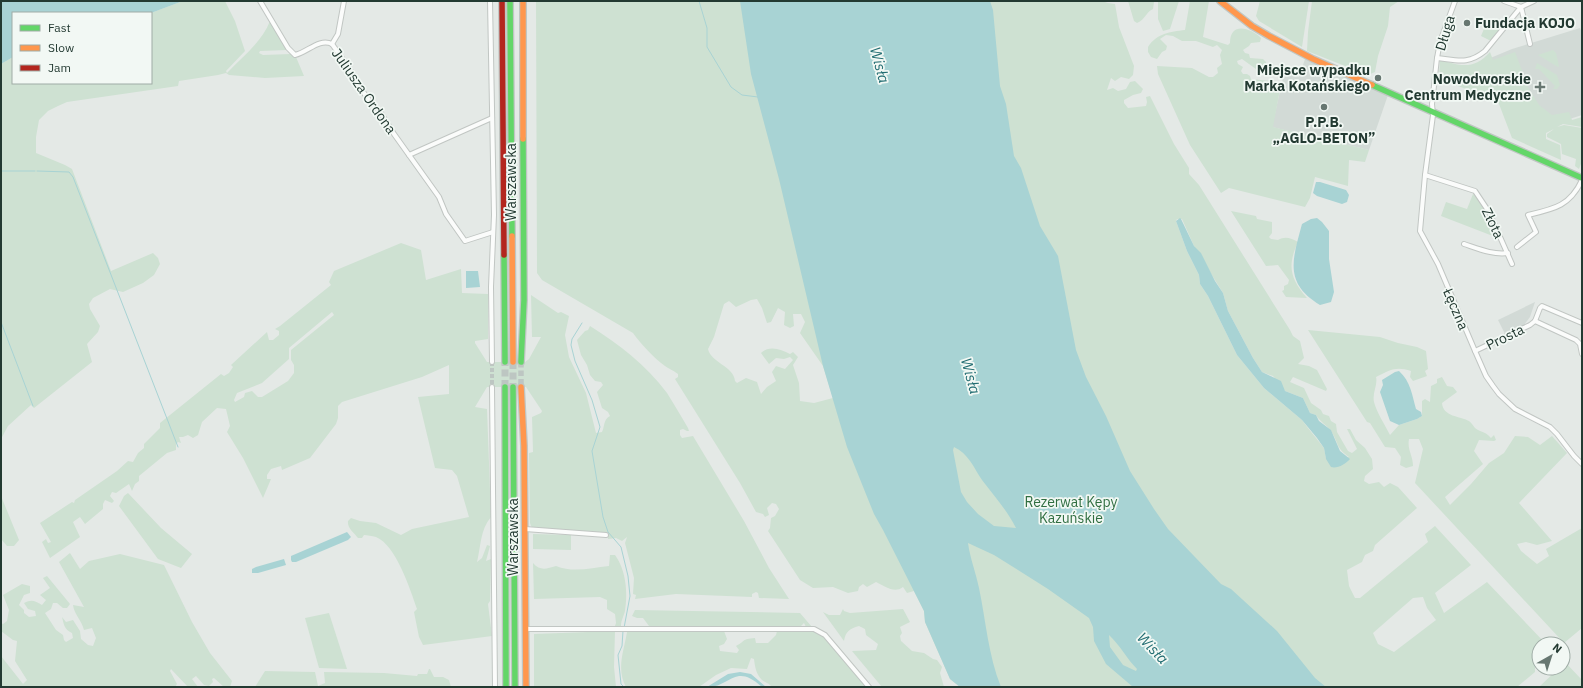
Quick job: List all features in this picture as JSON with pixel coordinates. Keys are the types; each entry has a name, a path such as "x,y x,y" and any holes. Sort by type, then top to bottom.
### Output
{"main road":[{"path":"502,1 505,362"},
{"path":"510,1 513,362"},
{"name":"Warszawska","path":"521,362 524,300 523,1"},
{"path":"1220,1 1252,26 1285,45 1582,179"},
{"path":"505,387 506,687"},
{"path":"513,387 515,687"},
{"name":"Warszawska","path":"521,387 524,446 526,687"}],"street":[{"path":"260,1 288,48 295,55 301,54 320,43 328,42 332,44"},
{"name":"Juliusza Ordona","path":"344,1 338,34 332,44 360,89 382,113 438,197 446,214 465,241 493,232"},
{"path":"490,1 494,215 492,362"},
{"name":"Długa","path":"1433,112 1437,58 1440,42 1455,1"},
{"path":"1504,1 1521,7"},
{"path":"1437,58 1460,61 1478,57 1485,51 1521,7 1534,1"},
{"path":"1521,7 1530,44"},
{"name":"Łęczna","path":"1433,112 1424,175 1420,231 1438,264 1486,376 1499,394 1519,411 1550,427 1582,464"},
{"path":"409,155 492,118"},
{"name":"Złota","path":"1424,175 1464,188 1472,189 1478,194 1508,253 1512,264"},
{"path":"1517,248 1536,232 1528,215 1553,210 1565,203 1574,195 1582,179"},
{"name":"Złota","path":"1464,244 1499,254 1508,253"},
{"path":"1582,323 1542,306 1535,321 1573,338 1580,344 1582,351"},
{"name":"Prosta","path":"1475,351 1530,325 1535,321"},
{"path":"492,387 495,687"},
{"path":"525,529 606,535"},
{"path":"525,629 814,629 825,635 869,687"}],"shaded area":[{"name":"Nowodworskie Centrum Medyczne","path":"1580,28 1582,33 1582,115 1514,137 1488,59 1512,49"},
{"path":"1305,59 1388,95 1369,150 1272,127 1284,73 1299,77"},
{"path":"1535,302 1530,317 1524,325 1505,334 1498,320"}],"green space":[{"path":"183,1 225,1 235,21 245,51 226,71 227,73 262,36 270,21 287,50 260,51 259,53 263,55 291,54 296,57 304,76 265,78 229,75 226,73 179,81 178,86 67,102 48,111 39,120 36,137 36,153 72,169 111,271 153,253 158,258 160,264 154,275 143,283 123,292 110,289 93,298 89,304 90,309 100,326 98,332 87,344 92,362 34,408 31,405 8,426 1,439 1,64 12,58 12,84 152,84 152,13"},
{"path":"536,1 1102,1 1115,4 1119,27 1134,66 1133,75 1129,79 1121,77 1115,81 1111,78 1107,90 1113,88 1118,91 1126,89 1130,82 1135,81 1143,89 1141,93 1124,100 1124,103 1128,108 1146,106 1146,97 1150,96 1174,144 1189,168 1189,174 1199,185 1293,336 1300,341 1304,358 1298,364 1309,366 1317,370 1327,389 1326,391 1293,377 1290,382 1304,388 1311,403 1321,410 1323,414 1329,416 1331,421 1336,424 1337,432 1348,451 1352,453 1357,449 1347,429 1350,429 1356,440 1365,448 1372,459 1373,469 1365,476 1364,481 1369,484 1379,482 1384,487 1390,483 1398,487 1417,508 1375,545 1373,551 1365,555 1362,562 1347,570 1349,586 1355,598 1360,598 1428,542 1425,534 1435,526 1471,565 1435,593 1444,613 1487,582 1538,636 1531,636 1531,675 1517,687 960,687 950,679 925,622 924,611 914,591 907,593 903,587 893,590 876,582 867,587 863,584 859,587 858,591 848,593 833,587 813,588 800,580 768,531 770,528 771,518 775,516 779,509 776,504 772,503 767,508 769,515 765,517 763,514 756,512 740,483 675,379 678,377 678,374 656,359 633,333 542,280 537,273","holes":["1177,219 1182,219 1194,246 1223,293 1228,311 1262,372 1273,376 1285,391 1303,398 1310,413 1316,415 1319,420 1329,429 1339,448 1349,457 1326,459 1324,448 1302,420 1264,388 1237,355 1208,296 1200,284 1199,275 1187,251 1176,221","757,299 767,323 771,322 778,308 785,312 784,325 790,328 794,326 793,314 801,314 805,322 800,333 823,366 833,398 814,403 800,401 799,383 793,365 798,357 793,352 790,354 779,349 771,348 761,353 769,364 776,358 784,359 790,357 793,360 785,369 776,366 772,372 776,381 767,387 761,394 757,382 746,378 737,383 731,372 713,358 708,349 714,337 724,304 729,301 736,307 751,300","1423,597 1427,608 1436,620 1394,652 1378,644 1373,633 1413,598"]},
{"path":"1128,1 1156,1 1154,2 1153,9 1137,23 1134,21"},
{"path":"1158,1 1179,1 1170,29 1163,31 1158,19"},
{"path":"1190,1 1209,1 1203,37 1228,45 1233,32 1242,28 1252,31 1261,38 1260,42 1251,43 1243,50 1245,53 1249,54 1250,58 1263,59 1266,62 1266,67 1256,69 1242,59 1237,61 1238,64 1243,67 1241,71 1243,74 1247,74 1251,79 1278,82 1281,84 1273,127 1369,150 1365,162 1349,160 1348,186 1315,177 1310,198 1305,207 1229,188 1221,193 1190,145 1158,74 1157,66 1192,68 1209,77 1213,77 1218,73 1217,68 1222,64 1220,55 1222,50 1217,45 1213,47 1196,41 1182,41 1173,36 1166,35 1160,39 1167,46 1166,50 1162,52 1157,59 1151,57 1148,52 1148,47 1160,36 1185,30"},
{"path":"1260,1 1309,1 1302,47 1259,21 1256,16"},
{"path":"1312,1 1399,1 1390,7 1388,26 1378,56 1375,72 1368,75 1307,51"},
{"path":"1486,24 1500,30 1491,41 1481,36"},
{"path":"1553,50 1556,53 1558,67 1538,55"},
{"path":"1490,52 1493,60 1515,52 1523,73 1521,76 1539,105 1552,115 1569,112 1572,120 1582,117 1582,127 1563,124 1557,127 1564,125 1582,128 1582,161 1579,169 1575,166 1576,159 1562,154 1561,144 1547,137 1547,134 1554,129 1546,133 1546,139 1560,145 1561,160 1512,138 1499,104 1439,79 1440,60 1454,64 1467,65 1478,62"},
{"path":"1537,63 1557,75 1560,85 1557,89 1553,89 1555,86 1539,69 1535,69"},
{"path":"1473,194 1485,208 1498,238 1441,216 1446,202 1467,209"},
{"path":"1231,211 1256,216 1257,219 1272,222 1272,233 1269,237 1271,239 1278,240 1288,238 1298,242 1292,258 1292,272 1301,291 1307,298 1286,297 1282,291 1284,290 1284,286 1288,284 1289,280 1278,265 1266,266"},
{"path":"401,243 421,250 426,280 461,269 462,293 488,294 488,339 475,341 487,362 525,362 529,359 541,337 532,337 531,295 558,313 561,312 569,316 565,335 569,357 586,393 596,433 602,432 605,421 610,416 608,412 602,408 597,392 603,385 601,382 595,381 590,375 587,365 581,355 577,340 585,331 588,330 590,326 611,340 641,364 667,393 689,431 683,429 680,430 680,435 682,438 693,436 744,521 769,568 789,599 759,598 758,593 756,592 752,594 752,597 676,594 635,599 636,595 633,594 634,578 625,543 627,537 622,541 616,538 608,539 608,534 534,529 530,523 529,453 533,452 532,417 541,413 542,411 526,387 487,387 475,407 487,409 491,517 487,522 483,533 477,562 482,558 487,545 490,546 486,561 491,559 490,601 488,604 492,636 423,645 419,637 414,612 417,609 396,558 390,549 376,537 364,535 362,538 358,538 350,528 348,521 351,518 376,523 401,535 412,529 469,517 457,476 452,470 435,468 418,397 449,394 449,365 422,377 342,402 338,406 338,418 336,424 310,458 282,470 281,466 271,469 267,475 267,479 271,479 263,498 243,458 227,432 230,426 226,409 217,408 202,422 198,435 193,438 188,435 179,437 181,443 178,442 176,444 176,450 167,453 139,476 139,481 135,484 132,491 129,484 116,493 112,492 110,496 114,501 112,503 105,500 103,509 85,524 80,517 73,522 80,537 50,558 42,542 46,539 48,543 51,542 40,523 72,502 74,503 75,500 117,471 128,461 133,462 138,453 144,448 144,444 160,428 160,423 221,374 224,376 229,373 233,367 231,365 267,332 269,340 273,340 279,335 279,331 275,329 331,285 329,282 334,271","holes":["332,312 334,315 291,350 291,360 294,365 294,373 288,381 262,397 258,397 252,391 245,393 244,397 235,402 234,400 237,393 262,383 289,359 289,348"]},
{"path":"1308,330 1380,337 1417,347 1426,351 1428,369 1425,371 1427,376 1413,381 1410,377 1411,371 1397,369 1376,377 1374,402 1390,435 1399,425 1422,416 1422,401 1425,399 1430,402 1431,386 1437,383 1437,379 1442,377 1447,386 1453,387 1457,392 1442,403 1445,411 1449,414 1469,421 1475,428 1491,438 1494,435 1496,440 1494,441 1479,440 1474,451 1483,464 1445,497 1450,505 1489,463 1504,453 1515,436 1528,437 1540,445 1552,436 1567,453 1519,503 1552,541 1537,545 1526,542 1517,544 1521,551 1537,564 1549,556 1546,549 1582,528 1582,628 1571,637 1557,636 1415,483 1423,449 1419,439 1409,439 1413,466 1406,468 1400,465 1401,457 1395,448 1385,447 1370,423 1367,422"},
{"path":"128,493 161,528 192,554 181,568 158,559 119,506 124,496"},
{"path":"1,496 19,540 14,546 7,546 1,539"},
{"path":"533,534 571,535 571,550 533,549"},
{"path":"70,553 80,569 89,561 120,554 164,565 192,622 210,653 232,681 230,687 224,687 214,678 212,679 213,682 209,686 204,685 196,676 192,679 198,687 188,687 171,669 170,671 177,684 175,687 1,687 1,656 23,684 27,680 15,661 17,641 13,640 1,631 1,623 3,624 7,621 9,610 3,595 22,584 30,586 30,593 24,595 19,605 24,610 24,613 29,617 36,616 35,611 28,609 24,603 33,601 42,605 46,600 40,595 50,588 43,578 47,576 70,604 67,608 63,608 57,603 53,603 51,609 45,613 56,630 63,635 66,642 73,638 72,633 67,630 62,617 66,622 73,620 80,631 81,639 88,645 93,646 96,638 92,628 84,630 73,605 84,607 59,562"},
{"path":"610,555 615,555 624,575 626,604 621,626 615,626 615,614 607,609 607,600 600,597 534,599 533,563 543,569 556,566 575,570 589,569 609,566"},
{"path":"843,609 844,611 850,613 903,609 910,622 900,627 902,633 900,636 901,641 912,651 924,653 937,660 942,667 940,673 944,687 882,687 852,651 876,650 878,644 866,635 865,629 859,626 848,631 844,641 823,612 829,615 840,615"},
{"path":"635,610 800,613 812,627 806,627 804,623 801,626 649,626 643,618 632,616"},
{"path":"329,613 347,669 319,668 305,618"},
{"path":"812,630 822,635 866,687 772,687 760,678 756,670 754,659 751,658 747,669 731,668 716,675 699,687 626,687 623,680 621,667 627,632 724,631 727,639 724,644 719,646 720,651 737,653 739,650 736,646 744,640 755,638 756,643 768,643 776,635 777,631"},
{"path":"615,631 614,667 616,687 534,687 534,634"},
{"path":"1571,668 1582,680 1582,687 1539,687 1551,676 1571,676"},
{"path":"429,669 434,677 443,677 449,680 451,687 255,687 265,671 315,672 318,686 325,683 324,672 384,673 417,676 418,674 427,674"}],"water":[{"path":"1,1 183,1 152,13 12,12 12,58 1,64"},
{"name":"Rezerwat Kępy Kazuńskie","path":"740,1 990,1 993,10 1000,86 1006,104 1014,156 1021,168 1040,226 1058,256 1076,350 1086,377 1106,416 1130,471 1168,529 1221,584 1231,589 1277,631 1315,678 1326,687 1133,687 1106,664 1094,641 1093,627 1089,618 1048,589 994,555 968,543 979,588 990,650 1001,687 960,687 950,679 925,622 924,611 874,514 847,447 823,366 779,179 751,74","holes":["954,447 963,453 970,461 1016,528 994,526 978,514 967,502 961,492 953,450","1109,635 1137,669 1136,671 1123,665 1110,647"]},
{"path":"1316,182 1346,190 1349,195 1347,202 1342,204 1317,196 1313,193"},
{"path":"1180,218 1194,246 1201,253 1215,281 1223,293 1228,311 1262,372 1281,381 1285,391 1303,398 1310,413 1316,415 1319,421 1331,430 1340,451 1350,459 1346,463 1339,467 1331,467 1326,459 1324,448 1302,420 1264,388 1237,355 1208,296 1200,284 1199,275 1187,251 1176,221"},
{"path":"1317,218 1329,231 1329,259 1334,292 1331,302 1320,305 1308,297 1300,288 1294,269 1294,259 1302,224 1311,219"},
{"path":"466,271 478,271 480,287 466,288"},
{"path":"1399,371 1409,384 1416,409 1421,412 1422,416 1399,425 1390,421 1380,392 1383,385 1382,380"},
{"path":"347,532 351,537 348,540 296,562 292,562 291,556"},
{"path":"284,559 286,565 258,573 252,573 252,569 256,567"},
{"path":"740,672 751,674 766,687 762,687 745,676 739,676 715,686 707,687 728,674"}],"waterway":[{"path":"699,1 707,28 707,47 731,87 742,95 758,97"},
{"path":"1,171 35,171"},
{"path":"37,171 69,172 73,177 178,447"},
{"path":"1,322 33,406"},
{"path":"582,323 572,339 571,345 575,361 592,400 600,427 592,451 603,517 608,532 621,547 628,576 630,596 624,628"},
{"path":"623,631 622,646 618,655 621,684 624,687"}],"tunnel":[{"path":"492,362 492,387"},
{"path":"505,362 505,387"},
{"path":"513,362 513,387"},
{"path":"521,362 521,387"}],"traffic: fast":[{"path":"510,1 512,236"},
{"path":"1372,85 1582,178"},
{"path":"521,362 524,300 523,139"},
{"path":"504,255 505,362"},
{"path":"505,387 506,687"},
{"path":"513,387 515,687"}],"traffic: slow":[{"path":"523,1 523,139"},
{"path":"1220,1 1252,26 1269,36 1313,59 1372,85"},
{"path":"512,236 513,362"},
{"path":"521,387 524,446 526,687"}],"traffic: jam":[{"path":"502,1 504,255"}],"place":[{"name":"Fundacja KOJO","path":"1467,23"},
{"name":"Miejsce wypadku Marka Kotańskiego","path":"1378,78"},
{"name":"Nowodworskie Centrum Medyczne","path":"1540,87"},
{"name":"P.P.B. „AGLO-BETON”","path":"1324,107"}],"water label":[{"name":"Wisła","path":"880,65"},
{"name":"Wisła","path":"971,376"},
{"name":"Wisła","path":"1153,648"}]}
